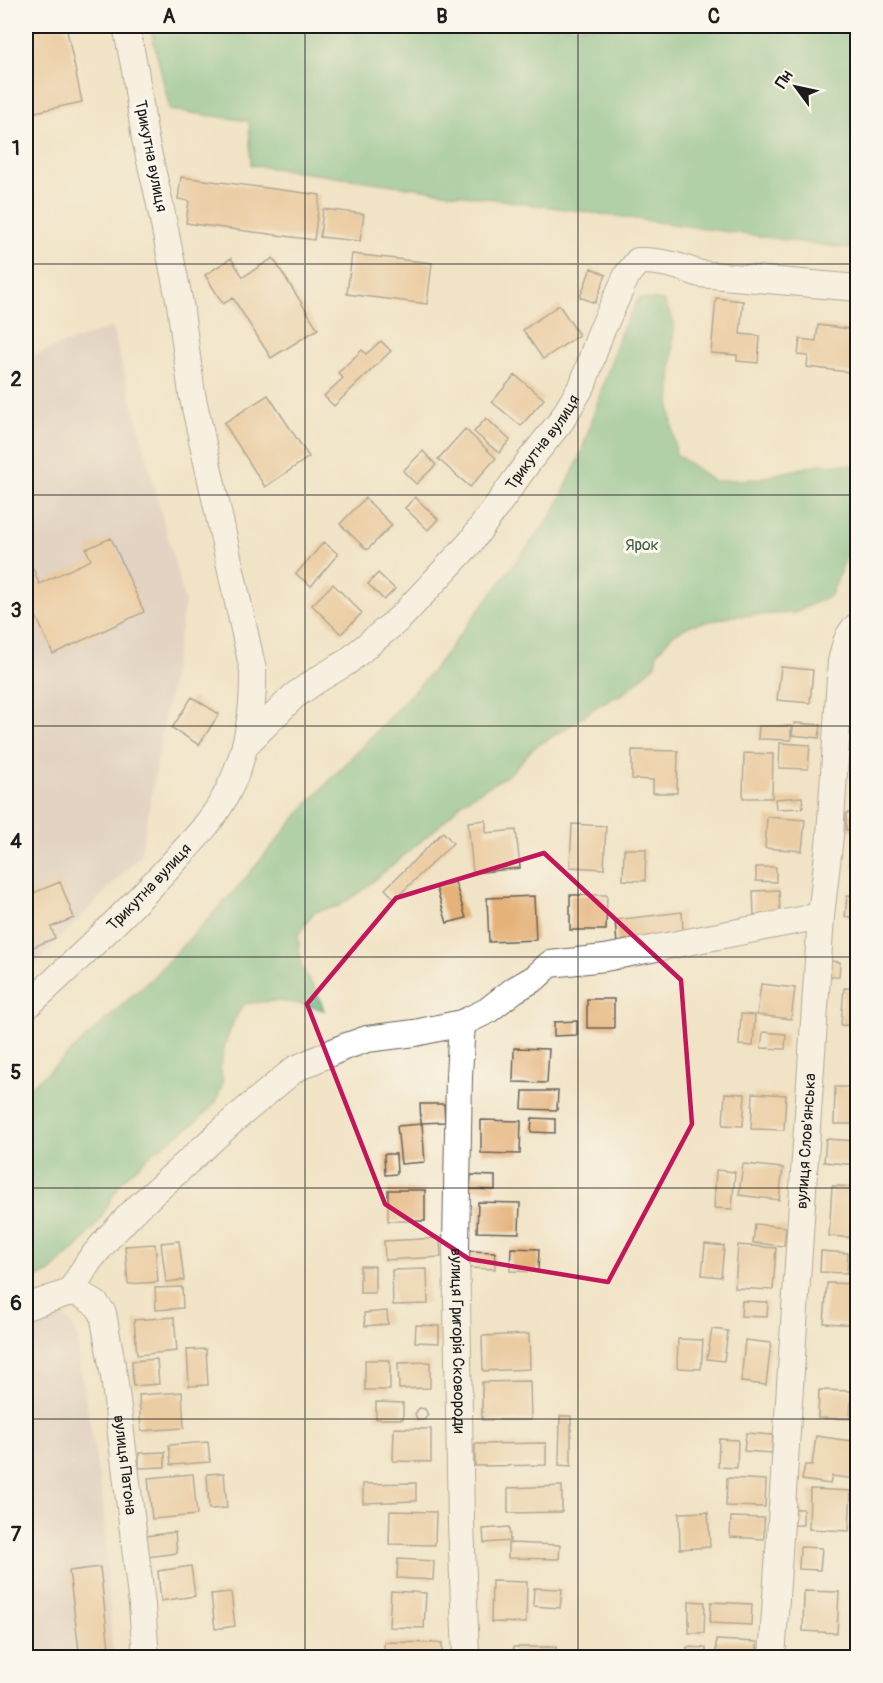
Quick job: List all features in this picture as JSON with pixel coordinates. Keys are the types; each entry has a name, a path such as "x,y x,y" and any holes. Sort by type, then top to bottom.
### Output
{"street":[{"name":"Трикутна вулиця","path":"26,1007 139,901 210,821 238,769 245,746 252,698 253,670 192,394 180,304 146,139 126,26"},
{"name":"Трикутна вулиця","path":"245,746 294,696 347,662 400,618 470,543 561,421 583,384 600,334 627,275 638,261 678,266 700,274 858,288"},
{"name":"вулиця Слов'янська","path":"772,1658 821,916 830,836 841,662 846,640 856,627"},
{"path":"26,1307 70,1292 89,1261 136,1209 235,1119 295,1069 368,1039 415,1033 462,1023 487,1011 513,990 535,978 550,964 604,958 821,916"},
{"name":"вулиця Григорія Сковороди","path":"462,1023 456,1247 466,1658"},
{"name":"вулиця Патона","path":"70,1292 82,1295 96,1304 103,1313 117,1398 142,1605 146,1658"}],"highlighted area":[{"path":"544,853 681,980 692,1124 608,1282 469,1259 385,1204 307,1004 396,898"}],"shaded area":[{"path":"112,327 185,602 141,855 26,973 26,359"},
{"path":"50,1314 62,1316 73,1326 78,1341 79,1360 103,1501 113,1657 26,1658 26,1328"}],"green space":[{"path":"150,26 857,26 857,250 251,165 249,121 170,110"},
{"name":"Ярок","path":"639,298 664,301 674,322 670,408 676,454 714,481 756,479 820,464 857,465 857,545 846,558 831,595 794,613 735,616 691,625 672,635 657,653 655,665 624,693 602,703 533,748 510,774 465,800 439,826 364,889 339,906 314,912 298,935 301,967 315,989 324,1010 284,1002 244,1004 234,1020 225,1044 220,1067 223,1082 216,1102 195,1123 151,1154 120,1183 98,1223 75,1249 49,1273 26,1281 26,1091 154,976 238,887 302,810 429,675 554,512 581,454 621,332"}],"building":[{"path":"26,26 66,26 82,102 26,114"},
{"path":"181,177 320,195 314,240 186,223 189,201 178,199"},
{"path":"323,209 364,214 360,241 320,237"},
{"path":"352,254 432,263 427,304 347,294"},
{"path":"231,258 243,277 273,258 318,329 271,358 233,298 223,304 205,275"},
{"path":"591,268 606,275 595,303 580,297"},
{"path":"716,298 743,301 740,334 760,336 758,363 737,361 737,355 711,353"},
{"path":"559,305 579,335 543,359 523,330"},
{"path":"818,325 858,330 857,373 807,367 808,356 798,355 800,339 816,341"},
{"path":"381,341 391,351 334,406 324,396 343,378 338,373 362,350 366,354"},
{"path":"515,375 544,399 521,426 492,402"},
{"path":"268,395 309,457 265,487 224,423"},
{"path":"486,418 510,440 499,453 474,432"},
{"path":"465,429 496,458 470,487 438,459"},
{"path":"423,451 436,465 416,484 403,471"},
{"path":"415,497 438,519 428,530 405,508"},
{"path":"365,498 392,525 367,550 340,524"},
{"path":"111,538 144,612 53,654 26,594 26,571 33,568 39,584 91,560 86,549"},
{"path":"324,542 338,554 311,586 296,574"},
{"path":"378,573 395,589 384,600 368,584"},
{"path":"333,584 362,613 341,634 312,605"},
{"path":"781,667 813,670 810,703 777,700"},
{"path":"192,697 219,714 199,745 172,728"},
{"path":"794,723 821,725 819,738 792,735"},
{"path":"759,726 791,726 791,740 758,739"},
{"path":"780,743 810,745 808,769 779,768"},
{"path":"632,750 678,751 677,793 653,793 653,780 632,779"},
{"path":"744,753 773,754 772,798 743,798"},
{"path":"802,797 803,808 776,809 775,799"},
{"path":"846,813 858,813 858,830 846,830"},
{"path":"767,817 805,820 802,851 765,848"},
{"path":"486,820 486,833 516,830 520,868 473,873 468,822"},
{"path":"572,824 606,826 604,869 570,867"},
{"path":"443,832 453,843 395,899 385,889"},
{"path":"855,841 858,841 858,868 852,867"},
{"path":"624,849 646,849 645,881 623,880"},
{"path":"756,867 776,867 776,882 756,881"},
{"path":"60,882 74,918 51,927 55,938 26,950 26,896"},
{"path":"455,882 466,918 447,923 436,887"},
{"path":"779,890 780,914 754,915 753,891"},
{"path":"570,895 607,895 606,930 570,930"},
{"path":"534,896 536,940 489,942 487,898"},
{"path":"847,896 858,896 858,917 845,917"},
{"path":"682,912 683,932 644,937 644,942 617,945 615,920"},
{"path":"829,961 840,962 839,977 828,976"},
{"path":"761,984 795,988 791,1019 757,1015"},
{"path":"844,988 858,989 858,1026 841,1025"},
{"path":"587,999 614,999 614,1028 587,1028"},
{"path":"741,1014 755,1015 753,1046 739,1045"},
{"path":"577,1021 577,1035 554,1036 554,1022"},
{"path":"763,1032 786,1034 785,1049 761,1048"},
{"path":"514,1048 549,1049 547,1083 513,1082"},
{"path":"835,1087 858,1087 858,1124 834,1124"},
{"path":"523,1091 558,1091 557,1110 522,1109"},
{"path":"725,1093 745,1094 743,1126 723,1125"},
{"path":"753,1093 786,1095 784,1130 751,1129"},
{"path":"420,1104 444,1104 445,1122 421,1123"},
{"path":"532,1118 555,1119 555,1133 531,1132"},
{"path":"481,1120 521,1121 520,1154 481,1153"},
{"path":"422,1124 425,1162 401,1164 397,1126"},
{"path":"826,1139 858,1141 858,1165 824,1162"},
{"path":"384,1154 396,1154 397,1174 385,1175"},
{"path":"743,1164 783,1168 779,1200 739,1195"},
{"path":"716,1170 735,1172 732,1209 714,1208"},
{"path":"471,1175 495,1176 495,1190 470,1189"},
{"path":"832,1186 858,1187 858,1238 829,1236"},
{"path":"388,1190 425,1190 425,1221 388,1221"},
{"path":"478,1202 520,1203 519,1233 477,1232"},
{"path":"755,1224 786,1227 784,1246 753,1243"},
{"path":"440,1238 441,1257 385,1260 384,1241"},
{"path":"179,1241 184,1280 166,1282 161,1243"},
{"path":"155,1244 158,1282 128,1284 125,1246"},
{"path":"705,1244 724,1246 721,1277 702,1275"},
{"path":"738,1245 776,1248 773,1290 735,1288"},
{"path":"511,1248 539,1249 538,1272 510,1271"},
{"path":"469,1251 495,1252 495,1269 469,1268"},
{"path":"821,1251 848,1253 847,1273 820,1272"},
{"path":"360,1266 375,1266 375,1293 360,1293"},
{"path":"427,1269 428,1304 393,1305 392,1270"},
{"path":"827,1283 858,1284 858,1325 824,1323"},
{"path":"182,1287 183,1308 156,1310 155,1288"},
{"path":"742,1301 768,1302 767,1317 741,1316"},
{"path":"387,1311 388,1324 365,1326 364,1313"},
{"path":"174,1317 177,1351 137,1355 134,1320"},
{"path":"416,1325 439,1326 439,1343 415,1342"},
{"path":"712,1329 728,1331 724,1361 707,1359"},
{"path":"529,1334 530,1369 483,1371 482,1336"},
{"path":"678,1339 703,1340 701,1369 677,1368"},
{"path":"745,1340 771,1343 766,1385 741,1382"},
{"path":"206,1349 208,1385 189,1386 187,1350"},
{"path":"157,1359 159,1384 133,1386 132,1361"},
{"path":"365,1360 390,1360 390,1390 365,1390"},
{"path":"430,1362 430,1388 399,1389 398,1363"},
{"path":"530,1381 531,1420 482,1420 482,1382"},
{"path":"819,1390 851,1391 850,1419 818,1418"},
{"path":"182,1392 184,1428 141,1431 139,1395"},
{"path":"376,1402 403,1403 403,1419 376,1419"},
{"path":"419,1408 425,1409 428,1415 424,1420 417,1420 415,1414"},
{"path":"560,1416 571,1416 571,1466 559,1465"},
{"path":"394,1428 431,1429 431,1462 393,1461"},
{"path":"746,1433 773,1435 772,1453 744,1451"},
{"path":"816,1436 858,1442 855,1479 832,1476 830,1484 802,1480 805,1465 812,1465"},
{"path":"719,1439 738,1440 737,1468 718,1467"},
{"path":"208,1442 210,1462 171,1465 169,1445"},
{"path":"546,1443 546,1465 475,1466 475,1444"},
{"path":"165,1452 165,1467 139,1468 139,1453"},
{"path":"224,1473 227,1508 209,1509 207,1474"},
{"path":"193,1474 197,1515 152,1519 148,1478"},
{"path":"727,1478 766,1480 765,1507 726,1506"},
{"path":"416,1483 416,1501 363,1503 363,1484"},
{"path":"562,1486 562,1512 508,1513 508,1488"},
{"path":"810,1489 851,1491 849,1531 809,1529"},
{"path":"790,1509 803,1509 803,1525 790,1525"},
{"path":"390,1511 436,1512 435,1545 389,1544"},
{"path":"708,1512 710,1547 680,1549 679,1513"},
{"path":"731,1517 764,1518 764,1539 730,1537"},
{"path":"509,1527 510,1541 484,1543 483,1529"},
{"path":"175,1532 177,1553 148,1557 146,1536"},
{"path":"508,1543 560,1545 559,1559 508,1558"},
{"path":"800,1547 822,1548 820,1570 799,1569"},
{"path":"398,1559 434,1561 433,1580 397,1578"},
{"path":"191,1566 195,1596 161,1601 158,1571"},
{"path":"100,1567 110,1658 80,1658 69,1571"},
{"path":"492,1581 527,1582 526,1623 491,1622"},
{"path":"534,1588 562,1589 560,1608 533,1606"},
{"path":"391,1591 426,1593 424,1628 389,1627"},
{"path":"804,1591 839,1592 837,1633 803,1631"},
{"path":"231,1592 235,1626 215,1629 211,1594"},
{"path":"854,1592 858,1592 858,1624 853,1624"},
{"path":"689,1601 705,1602 704,1633 689,1633"},
{"path":"711,1602 752,1604 751,1625 710,1623"},
{"path":"716,1640 757,1642 757,1658 716,1658"},
{"path":"384,1642 442,1643 442,1658 384,1658"},
{"path":"513,1647 556,1647 556,1658 513,1658"},
{"path":"687,1647 706,1648 706,1658 686,1658"}]}
